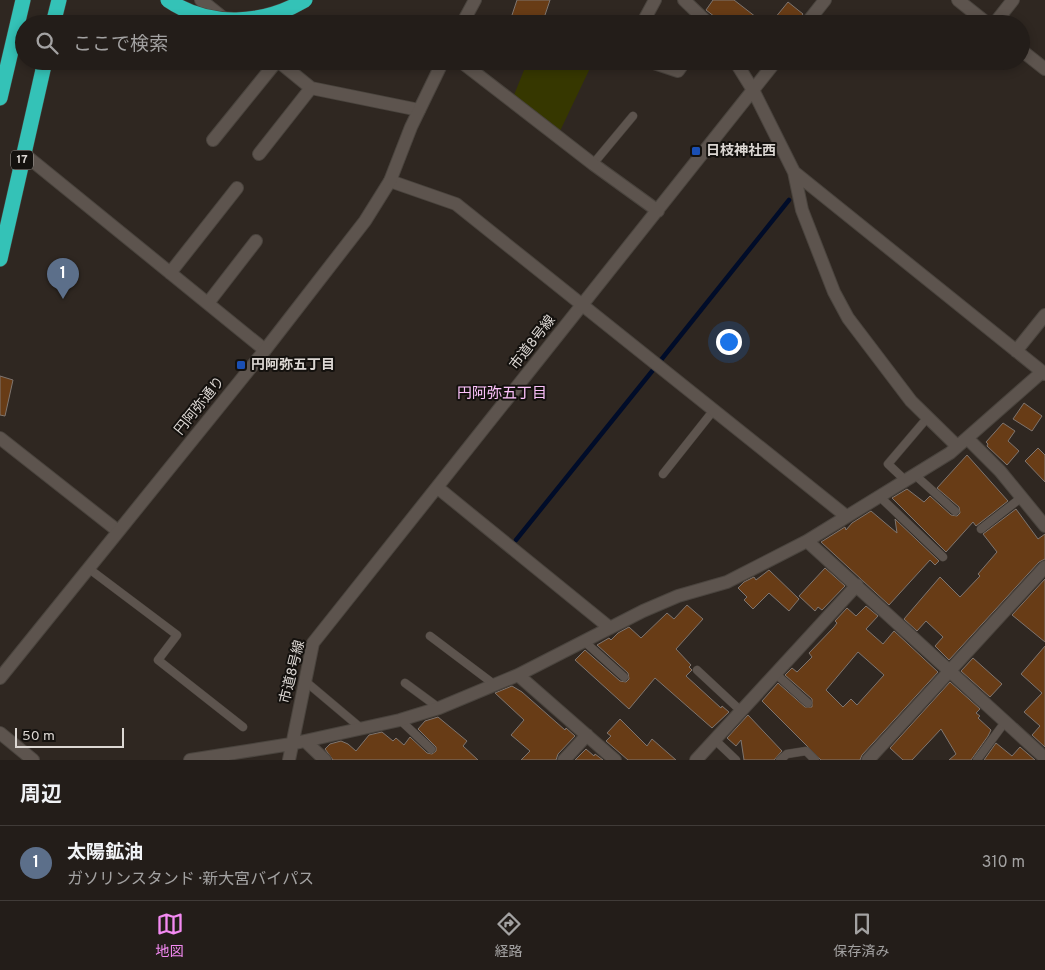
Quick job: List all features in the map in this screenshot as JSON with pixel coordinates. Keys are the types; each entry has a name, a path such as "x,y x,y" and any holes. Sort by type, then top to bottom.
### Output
{"highway":[{"path":"19,15 23,0"},
{"path":"55,15 59,0"},
{"path":"168,0 199,15"},
{"path":"272,15 305,0"},
{"path":"0,98 15,34"},
{"name":"17","path":"0,259 43,70"}],"street":[{"path":"201,0 220,15"},
{"path":"467,15 475,0"},
{"path":"647,15 656,0"},
{"path":"684,0 700,15"},
{"path":"813,15 824,0"},
{"path":"958,0 977,15"},
{"path":"1001,15 1013,0"},
{"path":"1030,57 1045,69"},
{"path":"213,140 270,70"},
{"path":"288,70 311,88 419,110"},
{"name":"円阿弥通り","path":"0,678 265,350 365,221 390,181 419,110 439,70"},
{"path":"472,70 593,164 658,211"},
{"path":"741,70 753,90 794,172 802,210 834,292 844,309 882,365 911,401 928,417 963,443 1022,497 1045,526"},
{"name":"市道8号線","path":"289,760 313,643 769,70"},
{"path":"259,154 311,88"},
{"path":"24,154 265,350"},
{"path":"190,760 217,758 291,744 400,720 439,708 518,675 678,596 727,582 807,541 911,478 963,443 1044,373 794,172"},
{"path":"390,181 456,204 846,516"},
{"path":"170,273 237,188"},
{"path":"208,303 256,241"},
{"path":"1016,351 1045,315"},
{"path":"0,438 118,531"},
{"path":"438,488 610,628"},
{"path":"807,541 1045,758"},
{"path":"868,760 1045,567"},
{"path":"696,760 857,585"},
{"path":"518,675 615,760"},
{"path":"0,733 33,760"},
{"path":"564,760 587,735"},
{"path":"304,741 325,760"}],"lane":[{"path":"593,164 633,116"},
{"path":"663,474 713,411"},
{"path":"928,417 888,464 911,478 955,511"},
{"path":"880,497 943,557"},
{"path":"981,529 1022,497"},
{"path":"88,568 177,635 158,660 243,727"},
{"path":"430,636 495,685"},
{"path":"585,642 624,677"},
{"path":"697,670 741,711"},
{"path":"776,674 808,703"},
{"path":"306,681 362,729"},
{"path":"405,683 439,708"},
{"path":"400,720 431,749"},
{"path":"977,760 1005,722"},
{"path":"715,740 736,760"},
{"path":"780,760 787,754 806,751 814,760"}],"shaded area":[{"path":"524,70 589,70 560,131 514,95"}],"building":[{"path":"517,0 550,0 545,15 512,15"},
{"path":"713,0 734,0 753,15 712,15 706,10"},
{"path":"788,2 803,14 802,15 777,15"},
{"path":"0,376 13,380 5,416 0,415"},
{"path":"1024,403 1042,416 1032,431 1013,419"},
{"path":"1003,423 1015,431 1008,441 1019,451 1007,465 987,446 986,442"},
{"path":"1038,448 1045,455 1045,482 1025,461"},
{"path":"967,455 1008,501 976,526 973,522 946,552 892,498 907,489 924,502 930,496 951,515 957,516 960,513 959,507 937,488"},
{"path":"1016,509 1038,539 1045,534 1045,559 1039,562 949,660 935,646 943,637 926,621 917,631 904,619 940,577 960,597 980,576 978,574 997,552 983,534"},
{"path":"871,511 897,533 895,519 939,561 935,565 930,560 889,605 821,542 845,527 846,530 852,523"},
{"path":"825,568 845,586 822,610 818,607 815,611 799,596"},
{"path":"769,570 799,599 789,611 769,593 753,609 744,600 747,597 738,588 744,582 754,577 756,580"},
{"path":"1045,579 1045,642 1012,615"},
{"path":"687,605 703,619 676,649 691,665 689,667 692,670 686,676 721,708 722,706 729,712 712,728 655,678 629,709 575,660 585,650 620,681 626,682 629,679 628,673 597,645 609,638 611,640 618,633 629,627 641,638 667,613 674,619"},
{"path":"866,606 878,616 866,629 883,644 894,631 938,672 862,755 860,760 821,760 762,701 778,683 805,707 812,707 812,699 785,675 792,668 797,672 812,657 809,653 834,627 837,623 835,621 847,608 856,616","holes":["858,652 884,675 857,705 851,699 843,707 826,690"]},
{"path":"1045,646 1045,747 1032,735 1040,726 1024,712 1042,693 1021,674"},
{"path":"973,658 1002,684 990,697 961,671"},
{"path":"950,682 980,709 976,713 980,716 978,718 991,730 988,736 971,760 949,760 956,754 941,729 912,760 903,760 890,748"},
{"path":"512,686 522,692 565,730 566,728 575,736 558,754 556,760 521,760 530,751 511,735 524,720 495,693"},
{"path":"748,715 782,751 774,760 744,760 741,740 736,746 727,738"},
{"path":"438,717 467,741 463,746 478,760 333,760 325,749 330,744 341,741 356,751 369,735 382,732 393,741 396,738 404,745 410,737 427,753 432,754 436,751 436,747 418,729 425,721"},
{"path":"620,719 647,746 652,739 676,760 628,760 606,741 611,736 607,733"},
{"path":"996,743 1012,756 1020,747 1035,760 984,760"},
{"path":"586,749 594,756 595,754 603,760 575,760"}],"waterway":[{"path":"661,360 789,200"},
{"path":"516,540 653,370"}],"place":[{"name":"日枝神社西","path":"696,151"},
{"name":"太陽鉱油","path":"63,299"},
{"name":"円阿弥五丁目","path":"241,365"}],"district":[{"name":"円阿弥五丁目","path":"502,394"}]}
